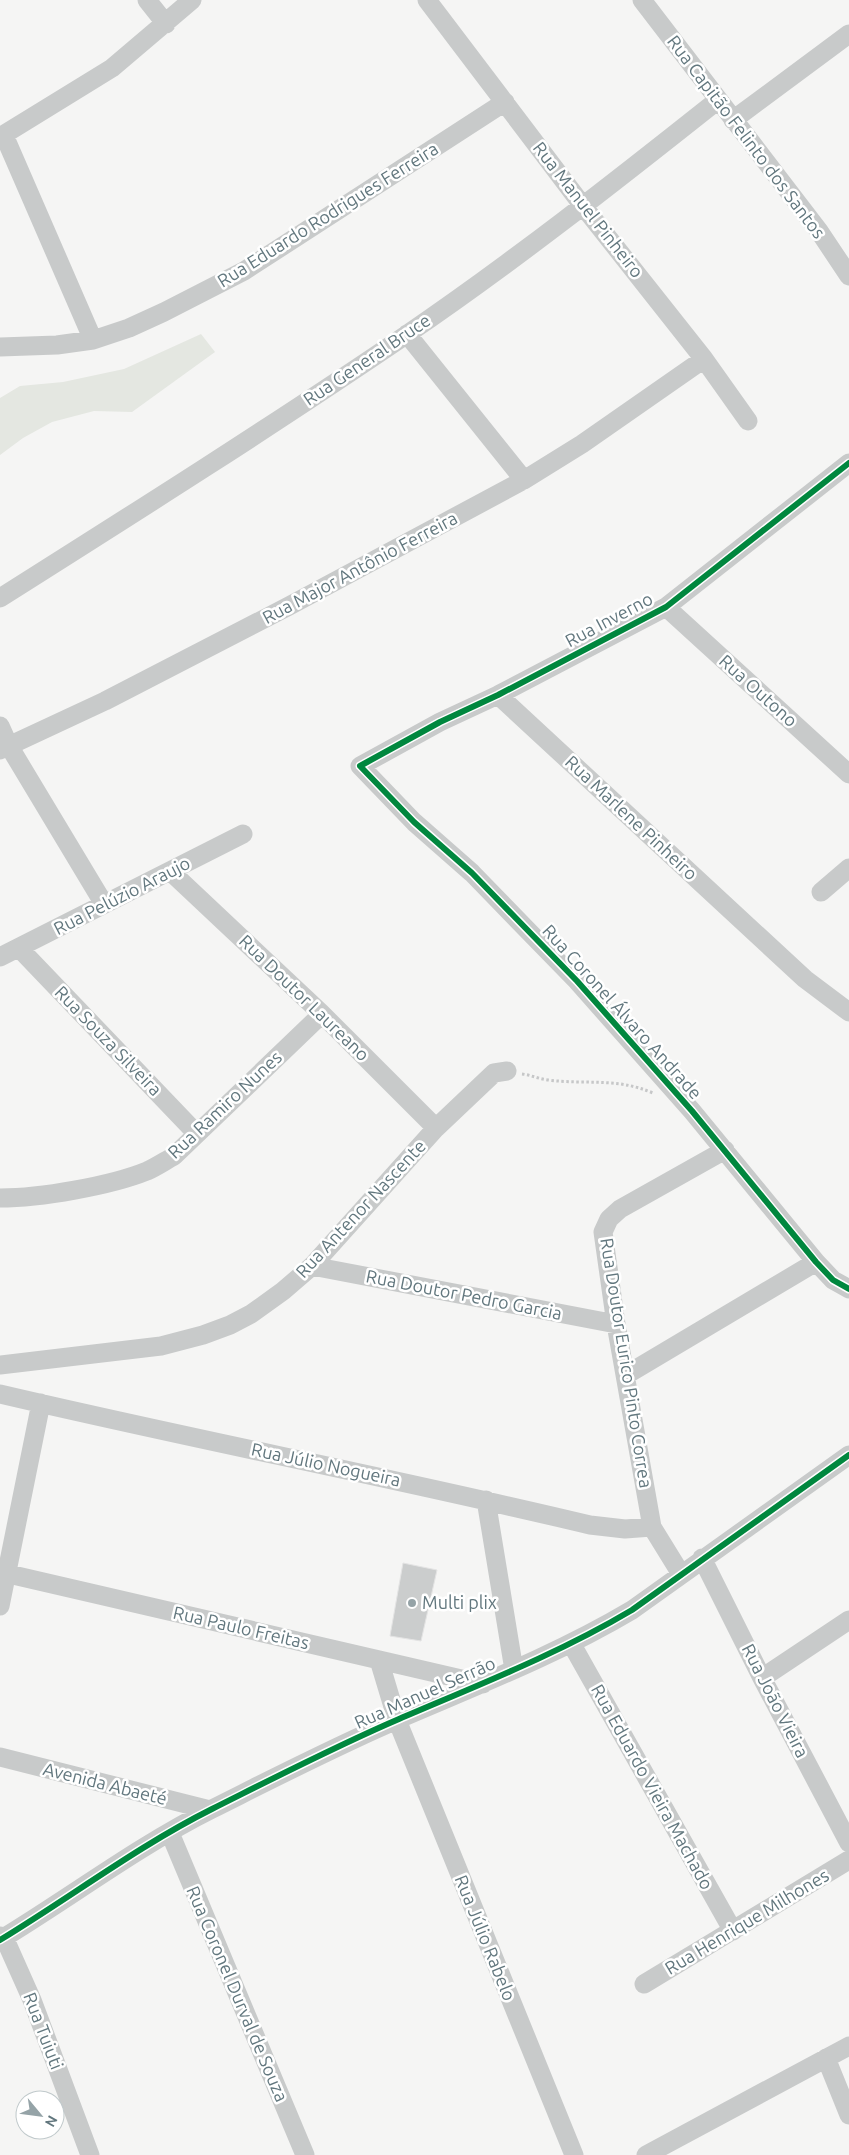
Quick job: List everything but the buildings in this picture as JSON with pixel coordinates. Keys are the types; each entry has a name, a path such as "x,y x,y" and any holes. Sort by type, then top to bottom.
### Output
{"street":[{"path":"147,0 166,24"},
{"path":"93,340 2,136 112,68 192,0"},
{"name":"Rua Manuel Pinheiro","path":"427,0 583,206 704,359 748,421"},
{"name":"Rua Capitão Felinto dos Santos","path":"642,0 819,231 849,276"},
{"path":"733,120 849,34"},
{"name":"Rua General Bruce","path":"0,598 209,465 407,334 583,206 718,100"},
{"name":"Rua Eduardo Rodrigues Ferreira","path":"0,347 57,345 93,340 129,328 156,316 244,271 505,102"},
{"path":"407,334 524,480"},
{"name":"Rua Major Antônio Ferreira","path":"5,748 105,701 289,606 524,480 582,444 704,359"},
{"name":"Rua Inverno","path":"360,766 440,722 498,695 666,607 849,463"},
{"name":"Rua Outono","path":"666,607 849,774"},
{"name":"Rua Marlene Pinheiro","path":"498,695 765,942 806,979 849,1012"},
{"path":"0,726 5,748 104,904"},
{"name":"Rua Coronel Álvaro Andrade","path":"360,766 414,822 472,873 577,981 725,1150 816,1262 833,1280 849,1289"},
{"name":"Rua Pelúzio Araujo","path":"0,957 243,834"},
{"path":"821,892 849,868"},
{"name":"Rua Doutor Laureano","path":"170,871 322,1014 436,1128"},
{"name":"Rua Souza Silveira","path":"19,948 197,1134"},
{"name":"Rua Ramiro Nunes","path":"0,1198 45,1194 110,1183 147,1171 174,1156 322,1014"},
{"name":"Rua Antenor Nascente","path":"0,1366 161,1346 203,1335 230,1325 251,1314 283,1291 312,1266 436,1128 494,1073 507,1071"},
{"name":"Rua Doutor Eurico Pinto Correa","path":"681,1574 652,1527 616,1324 603,1232 609,1219 620,1209 725,1150"},
{"path":"626,1375 816,1262"},
{"name":"Rua Doutor Pedro Garcia","path":"312,1266 616,1324"},
{"name":"Rua Júlio Nogueira","path":"0,1394 486,1500 590,1525 626,1529 652,1527"},
{"path":"0,1606 4,1573 41,1403"},
{"name":"Rua Manuel Serrão","path":"1,1938 107,1870 210,1810 397,1720 572,1643 632,1610 702,1558 849,1455"},
{"path":"486,1500 514,1670"},
{"name":"Rua João Vieira","path":"702,1558 762,1678 849,1843"},
{"name":"Rua Paulo Freitas","path":"4,1573 482,1684"},
{"path":"762,1678 849,1620"},
{"name":"Rua Eduardo Vieira Machado","path":"572,1643 733,1931"},
{"name":"Rua Júlio Rabelo","path":"379,1660 397,1720 574,2155"},
{"name":"Avenida Abaeté","path":"0,1757 210,1810"},
{"name":"Rua Coronel Durval de Souza","path":"170,1833 305,2155"},
{"name":"Rua Henrique Milhones","path":"644,1984 849,1860"},
{"name":"Rua Tuiuti","path":"1,1938 32,2000 90,2155"},
{"path":"646,2155 680,2147 849,2046"},
{"path":"826,2058 849,2115"}],"path":[{"path":"507,1071 547,1080 602,1081 634,1085 662,1096"}],"shaded area":[{"path":"201,334 215,352 132,412 94,411 52,422 23,438 0,455 0,398 20,386 63,382 124,369"}],"cycle path":[{"path":"849,463 666,607 498,695 440,722 360,766 414,822 472,873 577,981 692,1111 816,1262 833,1280 849,1289"},
{"path":"0,1940 131,1855 185,1823 305,1762 547,1655 604,1626 632,1610 849,1455"}],"place":[{"name":"Multi plix","path":"412,1603"}]}
